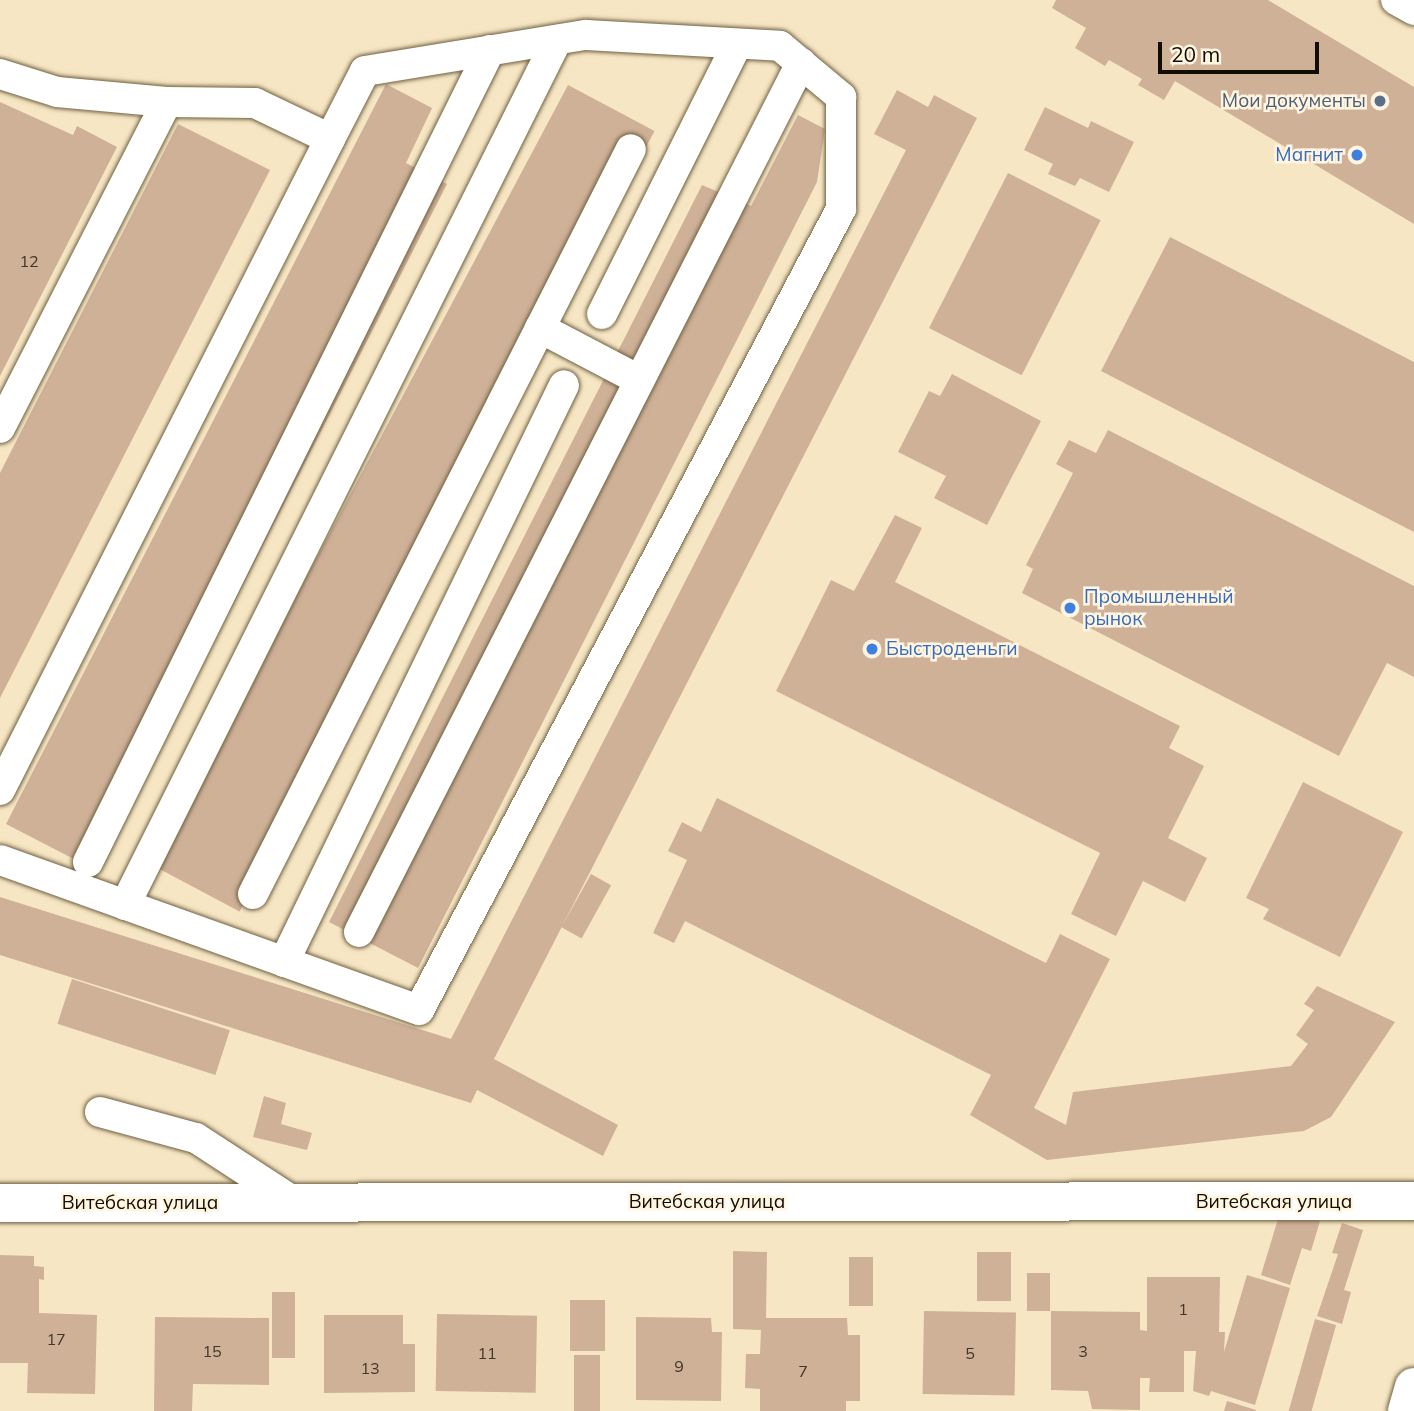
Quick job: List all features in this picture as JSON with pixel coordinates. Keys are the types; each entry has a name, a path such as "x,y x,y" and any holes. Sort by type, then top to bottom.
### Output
{"street":[{"name":"Витебская улица","path":"0,1203 1414,1201"},
{"path":"1407,1411 1414,1387"}],"lane":[{"path":"1396,0 1414,10"},
{"path":"0,790 365,71 586,35 780,46 841,97 841,209 419,1010 0,860"},
{"path":"125,905 557,40"},
{"path":"602,314 737,44"},
{"path":"88,862 490,50"},
{"path":"359,932 801,63"},
{"path":"0,74 57,92 167,102 255,103 330,139"},
{"path":"0,428 167,102"},
{"path":"253,894 631,149"},
{"path":"540,328 639,380"},
{"path":"284,962 564,385"},
{"path":"100,1112 196,1138 294,1202"}],"building":[{"name":"Магнит","path":"1056,0 1268,0 1414,87 1414,224 1175,81 1164,100 1138,85 1142,79 1109,60 1105,66 1075,48 1086,28 1052,8"},
{"path":"386,84 432,108 406,163 447,184 97,871 6,824"},
{"path":"568,85 655,131 240,912 153,866"},
{"path":"897,90 928,107 934,95 977,118 494,1059 618,1125 603,1156 477,1090 471,1103 0,955 0,897 451,1039 906,150 874,134"},
{"path":"0,102 73,135 77,126 117,147 0,376"},
{"path":"1045,107 1088,128 1091,121 1134,142 1109,192 1080,178 1075,186 1048,174 1053,164 1024,150"},
{"path":"798,115 825,129 817,182 418,968 329,922 702,185 751,206"},
{"path":"178,124 270,170 0,698 0,473"},
{"path":"1008,173 1101,220 1022,375 929,328"},
{"path":"1170,237 1414,362 1414,532 1101,371"},
{"path":"952,374 1041,421 987,525 934,498 946,476 898,452 929,391 940,396"},
{"path":"1108,430 1414,586 1414,677 1387,663 1339,756 1022,593 1033,569 1026,565 1073,473 1056,464 1069,440 1096,453"},
{"path":"895,515 922,528 895,582 1180,726 1169,748 1204,766 1168,838 1207,858 1185,902 1143,881 1116,936 1071,914 1100,853 776,691 831,580 854,591"},
{"path":"1303,782 1403,832 1340,957 1263,919 1269,909 1246,898"},
{"path":"717,798 1046,963 1060,934 1110,959 1034,1108 1066,1125 1073,1092 1291,1066 1308,1044 1296,1035 1314,1010 1304,1004 1317,986 1395,1022 1331,1117 1304,1131 1047,1160 970,1115 991,1075 685,921 674,943 653,933 687,860 668,851 682,822 701,832"},
{"path":"591,874 611,885 582,939 561,927"},
{"path":"72,979 230,1030 215,1075 57,1024"},
{"path":"264,1096 286,1103 281,1124 312,1133 307,1150 253,1137"},
{"path":"1281,1209 1320,1221 1311,1251 1302,1248 1290,1285 1261,1275"},
{"path":"1342,1223 1363,1230 1344,1290 1351,1292 1342,1324 1317,1316 1338,1254 1332,1253"},
{"path":"733,1251 767,1252 766,1318 847,1318 848,1335 860,1335 860,1401 846,1401 846,1411 760,1411 760,1389 745,1388 746,1354 760,1354 761,1330 733,1329"},
{"path":"977,1252 1011,1252 1011,1301 977,1301"},
{"path":"0,1255 34,1256 34,1266 44,1267 44,1280 39,1279 39,1313 97,1315 95,1394 27,1393 28,1363 0,1363"},
{"path":"849,1257 873,1257 873,1306 849,1306"},
{"path":"1027,1273 1050,1273 1050,1311 1027,1311"},
{"path":"1247,1275 1290,1288 1255,1405 1211,1391 1209,1396 1193,1391 1196,1351 1184,1351 1184,1392 1149,1392 1150,1378 1140,1378 1140,1410 1092,1409 1088,1391 1051,1390 1051,1311 1140,1312 1140,1330 1147,1331 1147,1277 1220,1277 1219,1332 1225,1332 1224,1352"},
{"path":"272,1292 295,1292 295,1358 272,1358"},
{"path":"570,1300 605,1300 605,1351 570,1351"},
{"path":"924,1311 1016,1313 1015,1396 923,1394"},
{"path":"437,1314 537,1316 536,1393 436,1391"},
{"path":"324,1315 403,1315 403,1344 415,1344 415,1392 324,1393"},
{"path":"155,1317 269,1318 269,1385 193,1384 192,1411 154,1411"},
{"path":"636,1317 711,1318 712,1332 722,1332 721,1401 636,1400"},
{"path":"1315,1319 1336,1325 1312,1411 1289,1411"},
{"path":"574,1355 600,1355 600,1411 574,1411"},
{"path":"1227,1401 1256,1410 1256,1411 1224,1411"}],"place":[{"name":"Мои документы","path":"1380,101"},
{"name":"Магнит","path":"1357,155"},
{"name":"Промышленный рынок","path":"1070,608"},
{"name":"Быстроденьги","path":"872,649"}]}
